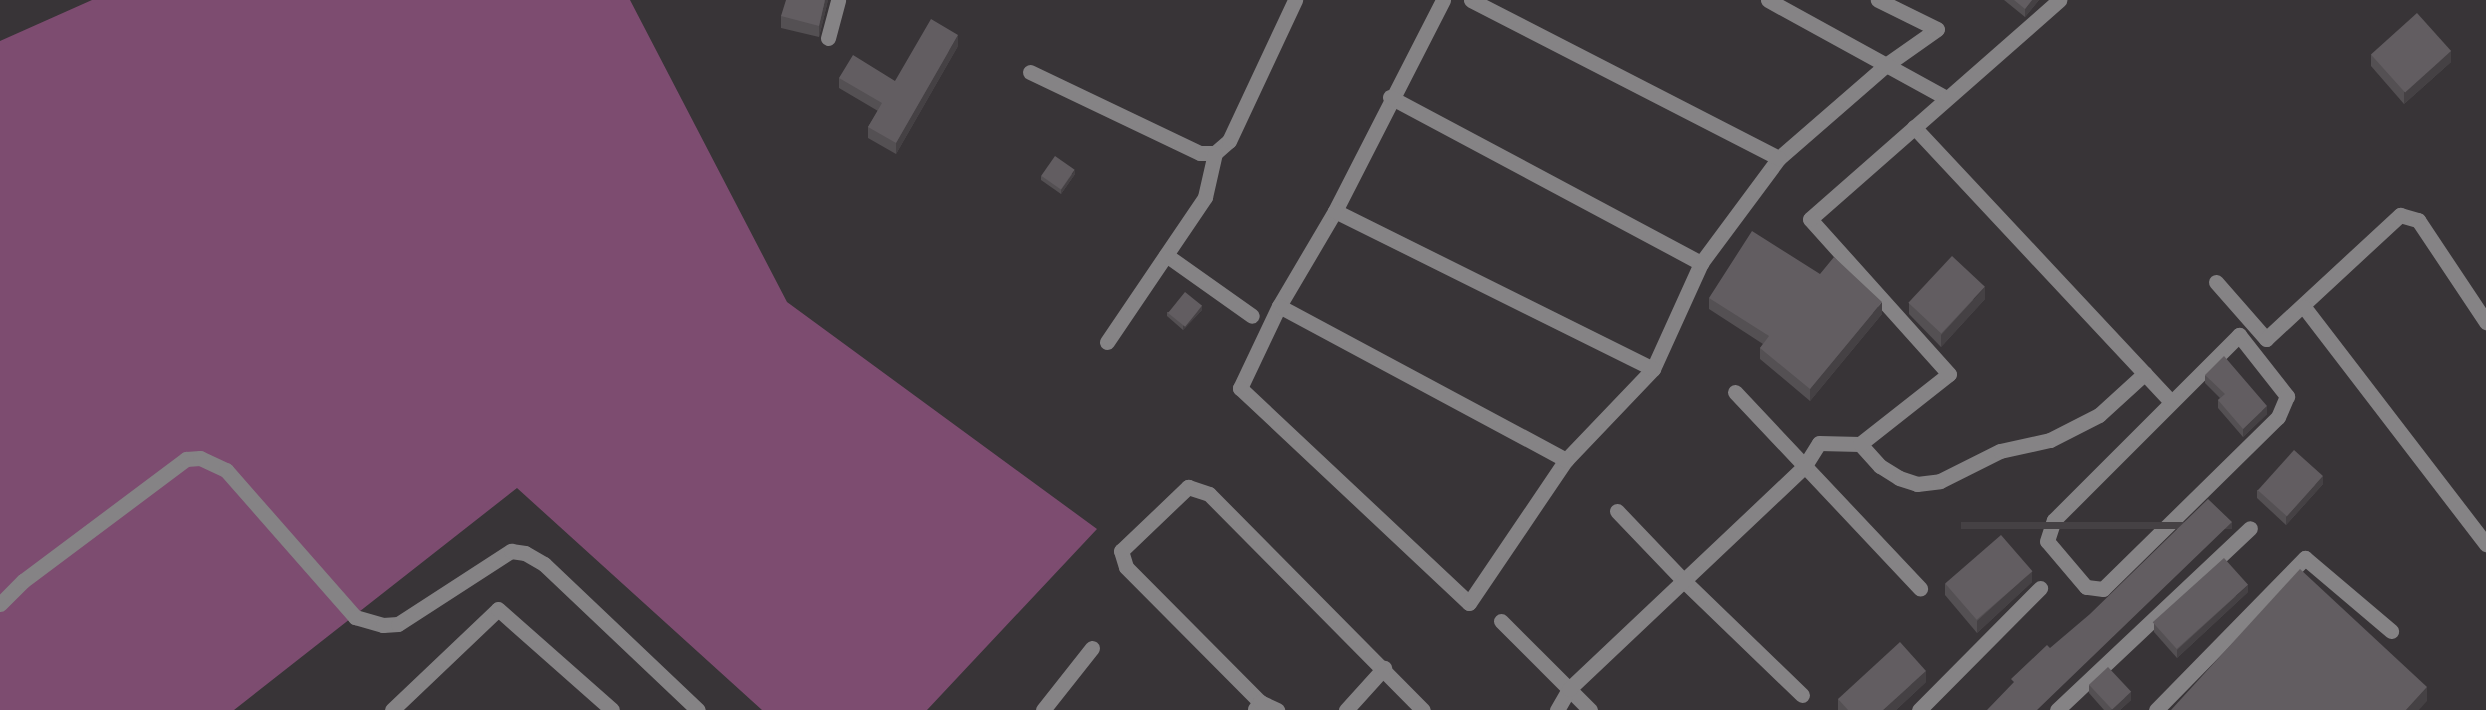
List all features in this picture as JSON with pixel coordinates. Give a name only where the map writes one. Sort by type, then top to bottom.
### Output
[{"type":"street","points":[[828,38],[838,0]]},
{"type":"street","points":[[1107,342],[1205,197],[1215,153],[1229,141],[1295,0]]},
{"type":"street","points":[[1443,0],[1390,97],[1335,210],[1279,306],[1240,388],[1469,603],[1566,460],[1653,369],[1701,263],[1779,158],[1886,65],[1937,29],[1878,0]]},
{"type":"street","points":[[1471,0],[1779,158]]},
{"type":"street","points":[[1768,0],[1946,98]]},
{"type":"street","points":[[1557,710],[1569,689],[1804,467],[1820,443],[1860,444],[1949,374],[1810,219],[2059,0]]},
{"type":"street","points":[[1030,72],[1200,153],[1215,153]]},
{"type":"street","points":[[1390,97],[1701,263]]},
{"type":"street","points":[[1914,127],[2170,401]]},
{"type":"street","points":[[1335,210],[1653,369]]},
{"type":"street","points":[[2216,282],[2266,339],[2304,307],[2400,215],[2418,220],[2486,322]]},
{"type":"street","points":[[1166,255],[1252,316]]},
{"type":"street","points":[[1279,306],[1566,460]]},
{"type":"street","points":[[2304,307],[2486,544]]},
{"type":"street","points":[[2239,335],[2287,396],[2278,417],[2103,589],[2086,587],[2047,541],[2054,520],[2170,401],[2239,335]]},
{"type":"street","points":[[1860,444],[1880,466],[1899,478],[1917,484],[1940,480],[2000,451],[2050,440],[2089,420],[2145,373]]},
{"type":"street","points":[[1735,392],[1920,588]]},
{"type":"street","points":[[0,604],[23,581],[186,459],[200,458],[226,470],[355,617],[383,625],[398,624],[511,551],[525,553],[544,564],[698,710]]},
{"type":"street","points":[[1277,710],[1257,706],[1126,567],[1121,551],[1188,487],[1209,494],[1384,668],[1423,710]]},
{"type":"street","points":[[1617,510],[1684,581],[1802,695]]},
{"type":"street","points":[[2057,710],[2250,528]]},
{"type":"street","points":[[2156,710],[2305,558],[2391,631]]},
{"type":"street","points":[[1919,710],[2040,588]]},
{"type":"street","points":[[392,710],[498,609],[612,710]]},
{"type":"street","points":[[1501,621],[1590,710]]},
{"type":"street","points":[[1043,710],[1092,648]]},
{"type":"street","points":[[1346,710],[1384,668]]},
{"type":"shaded area","points":[[92,0],[630,0],[787,302],[1097,529],[927,710],[762,710],[517,488],[234,710],[0,710],[0,41]]},
{"type":"building","points":[[786,0],[825,0],[819,26],[781,16]]},
{"type":"building","points":[[2014,0],[2032,0],[2025,9]]},
{"type":"building","points":[[2417,13],[2451,51],[2405,92],[2371,54]]},
{"type":"building","points":[[931,19],[958,35],[896,143],[868,127],[882,103],[839,78],[853,55],[895,81]]},
{"type":"building","points":[[1055,156],[1075,170],[1061,189],[1041,176]]},
{"type":"building","points":[[1752,231],[1820,274],[1834,257],[1882,302],[1810,389],[1760,348],[1769,336],[1709,298]]},
{"type":"building","points":[[1952,256],[1985,287],[1941,333],[1908,303]]},
{"type":"building","points":[[1185,292],[1202,306],[1185,327],[1168,313]]},
{"type":"building","points":[[2224,356],[2267,406],[2243,429],[2218,400],[2225,394],[2205,375]]},
{"type":"building","points":[[2294,450],[2323,476],[2287,516],[2258,490]]},
{"type":"building","points":[[2208,499],[2232,522],[2037,710],[1987,710],[2014,682],[2011,679],[2047,645],[2050,648],[2090,614]]},
{"type":"building","points":[[2001,535],[2032,571],[1977,620],[1945,584]]},
{"type":"building","points":[[2224,558],[2248,585],[2177,649],[2153,622]]},
{"type":"building","points":[[2300,569],[2427,687],[2406,710],[2171,710]]},
{"type":"building","points":[[1900,642],[1926,671],[1883,710],[1848,710],[1838,699]]},
{"type":"building","points":[[2108,667],[2131,692],[2112,710],[2089,685]]}]
